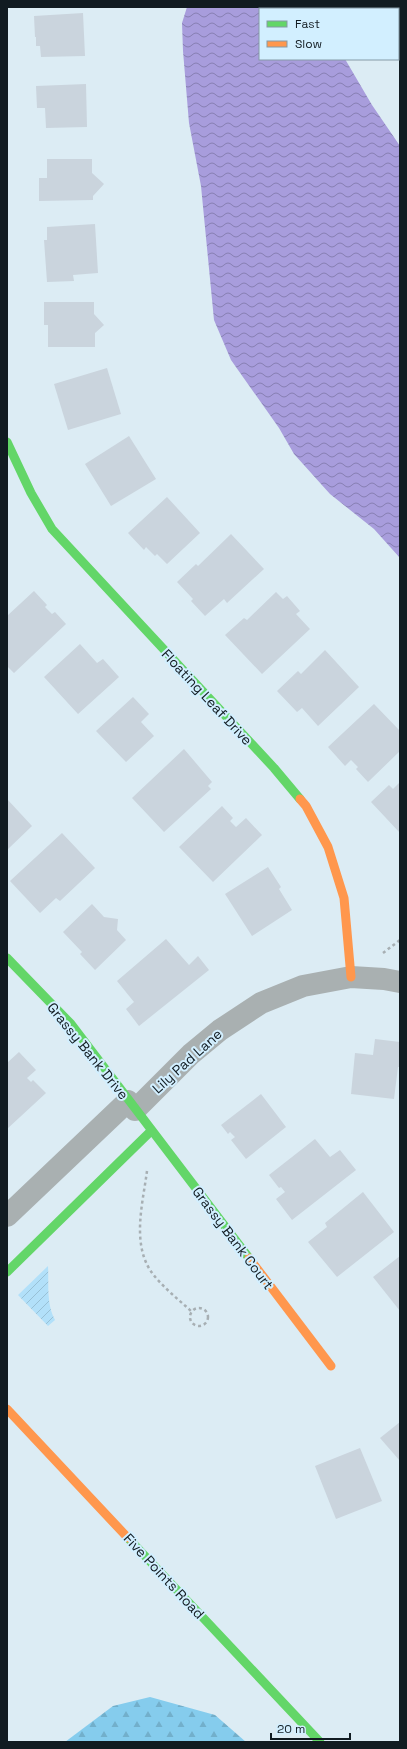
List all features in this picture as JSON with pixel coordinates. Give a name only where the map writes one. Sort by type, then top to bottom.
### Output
[{"type":"street","name":"Floating Leaf Drive","points":[[7,442],[31,493],[52,529],[274,768],[306,806],[328,847],[344,898],[351,977]]},
{"type":"street","name":"Grassy Bank Drive","points":[[7,958],[70,1024],[132,1105]]},
{"type":"street","name":"Lily Pad Lane","points":[[7,1216],[191,1054],[220,1030],[261,1003],[303,986],[351,977],[384,979],[400,982]]},
{"type":"street","name":"Grassy Bank Court","points":[[132,1105],[331,1366]]},
{"type":"street","points":[[7,1272],[151,1131]]},
{"type":"street","name":"Five Points Road","points":[[7,1409],[320,1742]]},
{"type":"path","points":[[147,1169],[139,1229],[145,1257],[149,1268],[163,1286],[191,1311]]},
{"type":"path","points":[[199,1307],[205,1309],[208,1314],[206,1323],[201,1326],[194,1325],[190,1320],[191,1311],[199,1307]]},
{"type":"green space","points":[[150,1697],[215,1715],[246,1742],[65,1742],[113,1706]]},
{"type":"shaded area","points":[[48,1266],[48,1293],[50,1307],[55,1320],[48,1326],[18,1295]]},
{"type":"water","points":[[187,7],[312,7],[259,8],[259,60],[346,60],[372,105],[400,146],[400,558],[374,529],[330,494],[294,454],[279,428],[231,360],[214,320],[201,186],[189,123],[182,23]]},
{"type":"building","points":[[83,13],[85,56],[41,57],[40,46],[36,46],[34,16]]},
{"type":"building","points":[[86,84],[87,127],[46,128],[45,108],[37,108],[36,86]]},
{"type":"building","points":[[47,159],[92,159],[92,173],[104,184],[93,196],[93,200],[39,201],[39,178],[47,178]]},
{"type":"building","points":[[95,224],[98,273],[73,275],[74,281],[47,282],[44,240],[47,240],[47,227]]},
{"type":"building","points":[[44,302],[94,302],[94,314],[104,325],[95,333],[95,347],[48,347],[48,325],[44,325]]},
{"type":"building","points":[[107,368],[121,414],[68,430],[54,384]]},
{"type":"building","points":[[129,436],[156,479],[111,506],[85,464]]},
{"type":"building","points":[[167,497],[200,533],[167,564],[157,554],[155,556],[146,547],[144,550],[128,533]]},
{"type":"building","points":[[231,534],[264,569],[227,603],[224,599],[205,616],[191,601],[193,599],[177,582],[196,564],[198,566]]},
{"type":"building","points":[[34,591],[47,605],[45,607],[52,614],[55,612],[66,624],[14,673],[7,666],[7,616]]},
{"type":"building","points":[[276,592],[283,599],[287,596],[300,611],[296,614],[310,629],[262,674],[225,635],[244,618],[247,620]]},
{"type":"building","points":[[80,644],[97,663],[103,659],[119,677],[78,714],[44,677]]},
{"type":"building","points":[[325,650],[359,687],[318,726],[302,708],[297,712],[277,691],[298,671],[301,674]]},
{"type":"building","points":[[133,697],[149,714],[141,722],[154,736],[126,762],[96,731]]},
{"type":"building","points":[[374,704],[400,731],[400,751],[368,782],[356,769],[358,767],[351,760],[345,766],[328,747]]},
{"type":"building","points":[[184,749],[212,782],[208,786],[211,789],[164,832],[132,798]]},
{"type":"building","points":[[400,782],[400,833],[371,802],[389,785],[393,789]]},
{"type":"building","points":[[7,799],[32,826],[7,850]]},
{"type":"building","points":[[222,806],[233,818],[230,821],[236,827],[246,818],[262,835],[213,882],[179,847]]},
{"type":"building","points":[[62,833],[95,868],[60,901],[56,898],[40,913],[10,881]]},
{"type":"building","points":[[268,867],[281,887],[279,889],[292,910],[252,936],[225,894]]},
{"type":"building","points":[[92,904],[104,917],[118,919],[117,930],[126,940],[95,970],[80,954],[82,952],[63,932]]},
{"type":"building","points":[[166,939],[189,965],[198,956],[209,970],[139,1026],[126,1009],[134,1002],[117,981]]},
{"type":"building","points":[[375,1039],[400,1042],[400,1067],[398,1067],[394,1099],[351,1094],[355,1053],[373,1055]]},
{"type":"building","points":[[19,1052],[36,1070],[27,1078],[31,1082],[33,1080],[46,1093],[7,1129],[7,1063]]},
{"type":"building","points":[[261,1094],[286,1127],[246,1159],[231,1140],[235,1137],[230,1132],[228,1134],[221,1125]]},
{"type":"building","points":[[315,1139],[330,1157],[340,1150],[356,1170],[292,1220],[276,1199],[285,1192],[281,1187],[279,1188],[269,1175]]},
{"type":"building","points":[[363,1192],[394,1232],[337,1277],[308,1242],[327,1227],[325,1223]]},
{"type":"building","points":[[400,1256],[400,1311],[373,1277]]},
{"type":"building","points":[[400,1422],[400,1461],[380,1438]]},
{"type":"building","points":[[360,1448],[382,1501],[336,1519],[315,1466]]},
{"type":"traffic: fast","points":[[7,442],[31,493],[52,529],[274,768],[300,799]]},
{"type":"traffic: fast","points":[[7,958],[71,1024],[249,1258]]},
{"type":"traffic: fast","points":[[7,1272],[151,1131]]},
{"type":"traffic: fast","points":[[128,1538],[320,1742]]},
{"type":"traffic: slow","points":[[300,799],[306,806],[328,847],[344,898],[351,977]]},
{"type":"traffic: slow","points":[[249,1258],[331,1366]]},
{"type":"traffic: slow","points":[[7,1409],[128,1538]]}]
